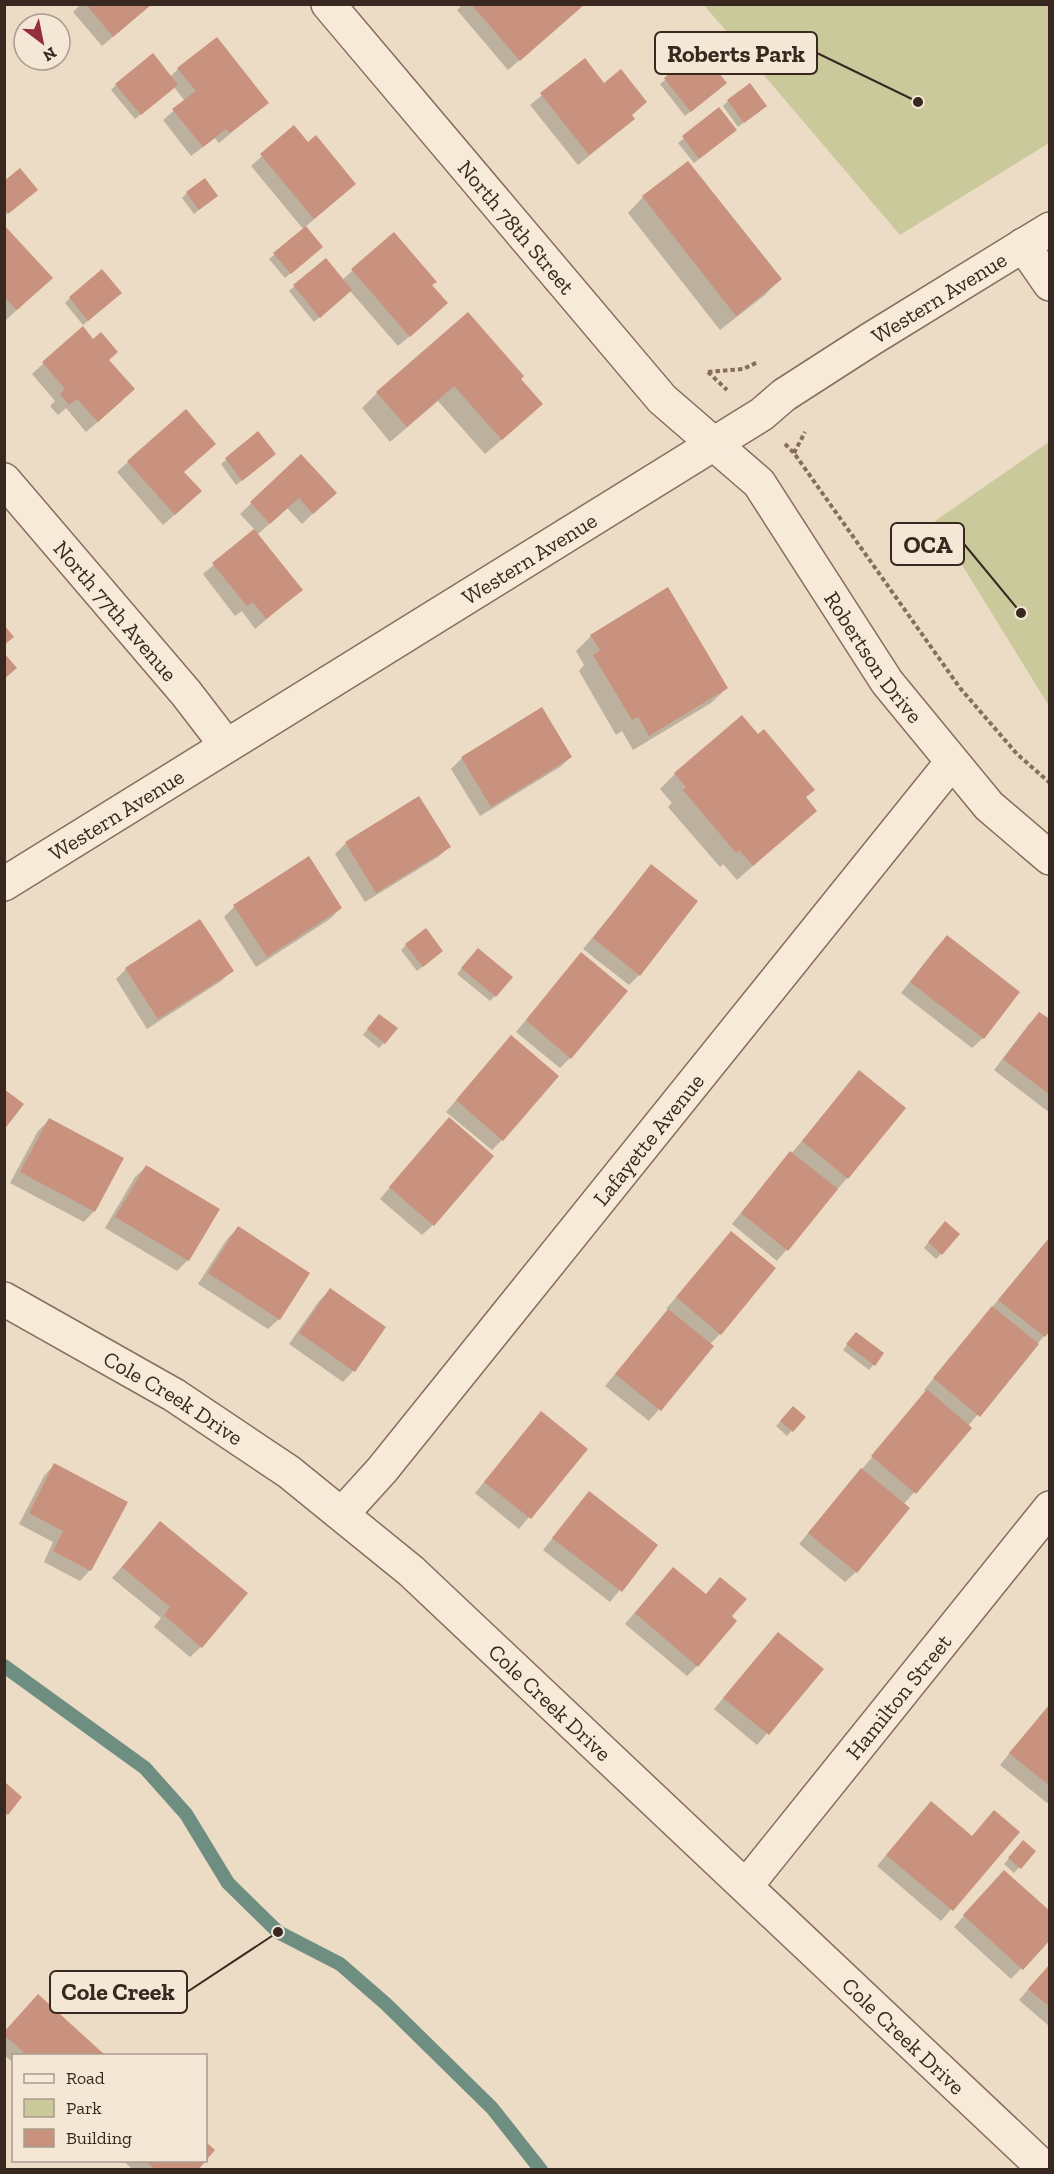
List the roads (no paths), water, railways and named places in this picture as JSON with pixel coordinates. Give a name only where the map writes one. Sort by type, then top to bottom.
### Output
[{"type":"street","name":"North 78th Street","points":[[328,4],[662,399],[713,442]]},
{"type":"street","name":"Western Avenue","points":[[4,884],[713,442],[762,414],[784,395],[1036,237]]},
{"type":"street","points":[[1036,237],[1050,284]]},
{"type":"street","name":"Robertson Drive","points":[[713,442],[759,483],[887,682],[989,806],[1050,858]]},
{"type":"street","name":"North 77th Avenue","points":[[4,480],[186,693],[225,745]]},
{"type":"street","name":"Lafayette Avenue","points":[[342,1514],[382,1470],[952,762]]},
{"type":"street","name":"Cole Creek Drive","points":[[4,1299],[174,1395],[289,1472],[411,1571],[1046,2169]]},
{"type":"street","name":"Hamilton Street","points":[[746,1886],[1050,1508]]},
{"type":"waterway","points":[[4,1666],[145,1768],[186,1814],[228,1883],[278,1932],[340,1964],[386,2004],[492,2108],[541,2170]]},
{"type":"place","name":"Roberts Park","points":[[918,102]]},
{"type":"place","name":"OCA","points":[[1021,613]]},
{"type":"place","name":"Cole Creek","points":[[278,1932]]}]
